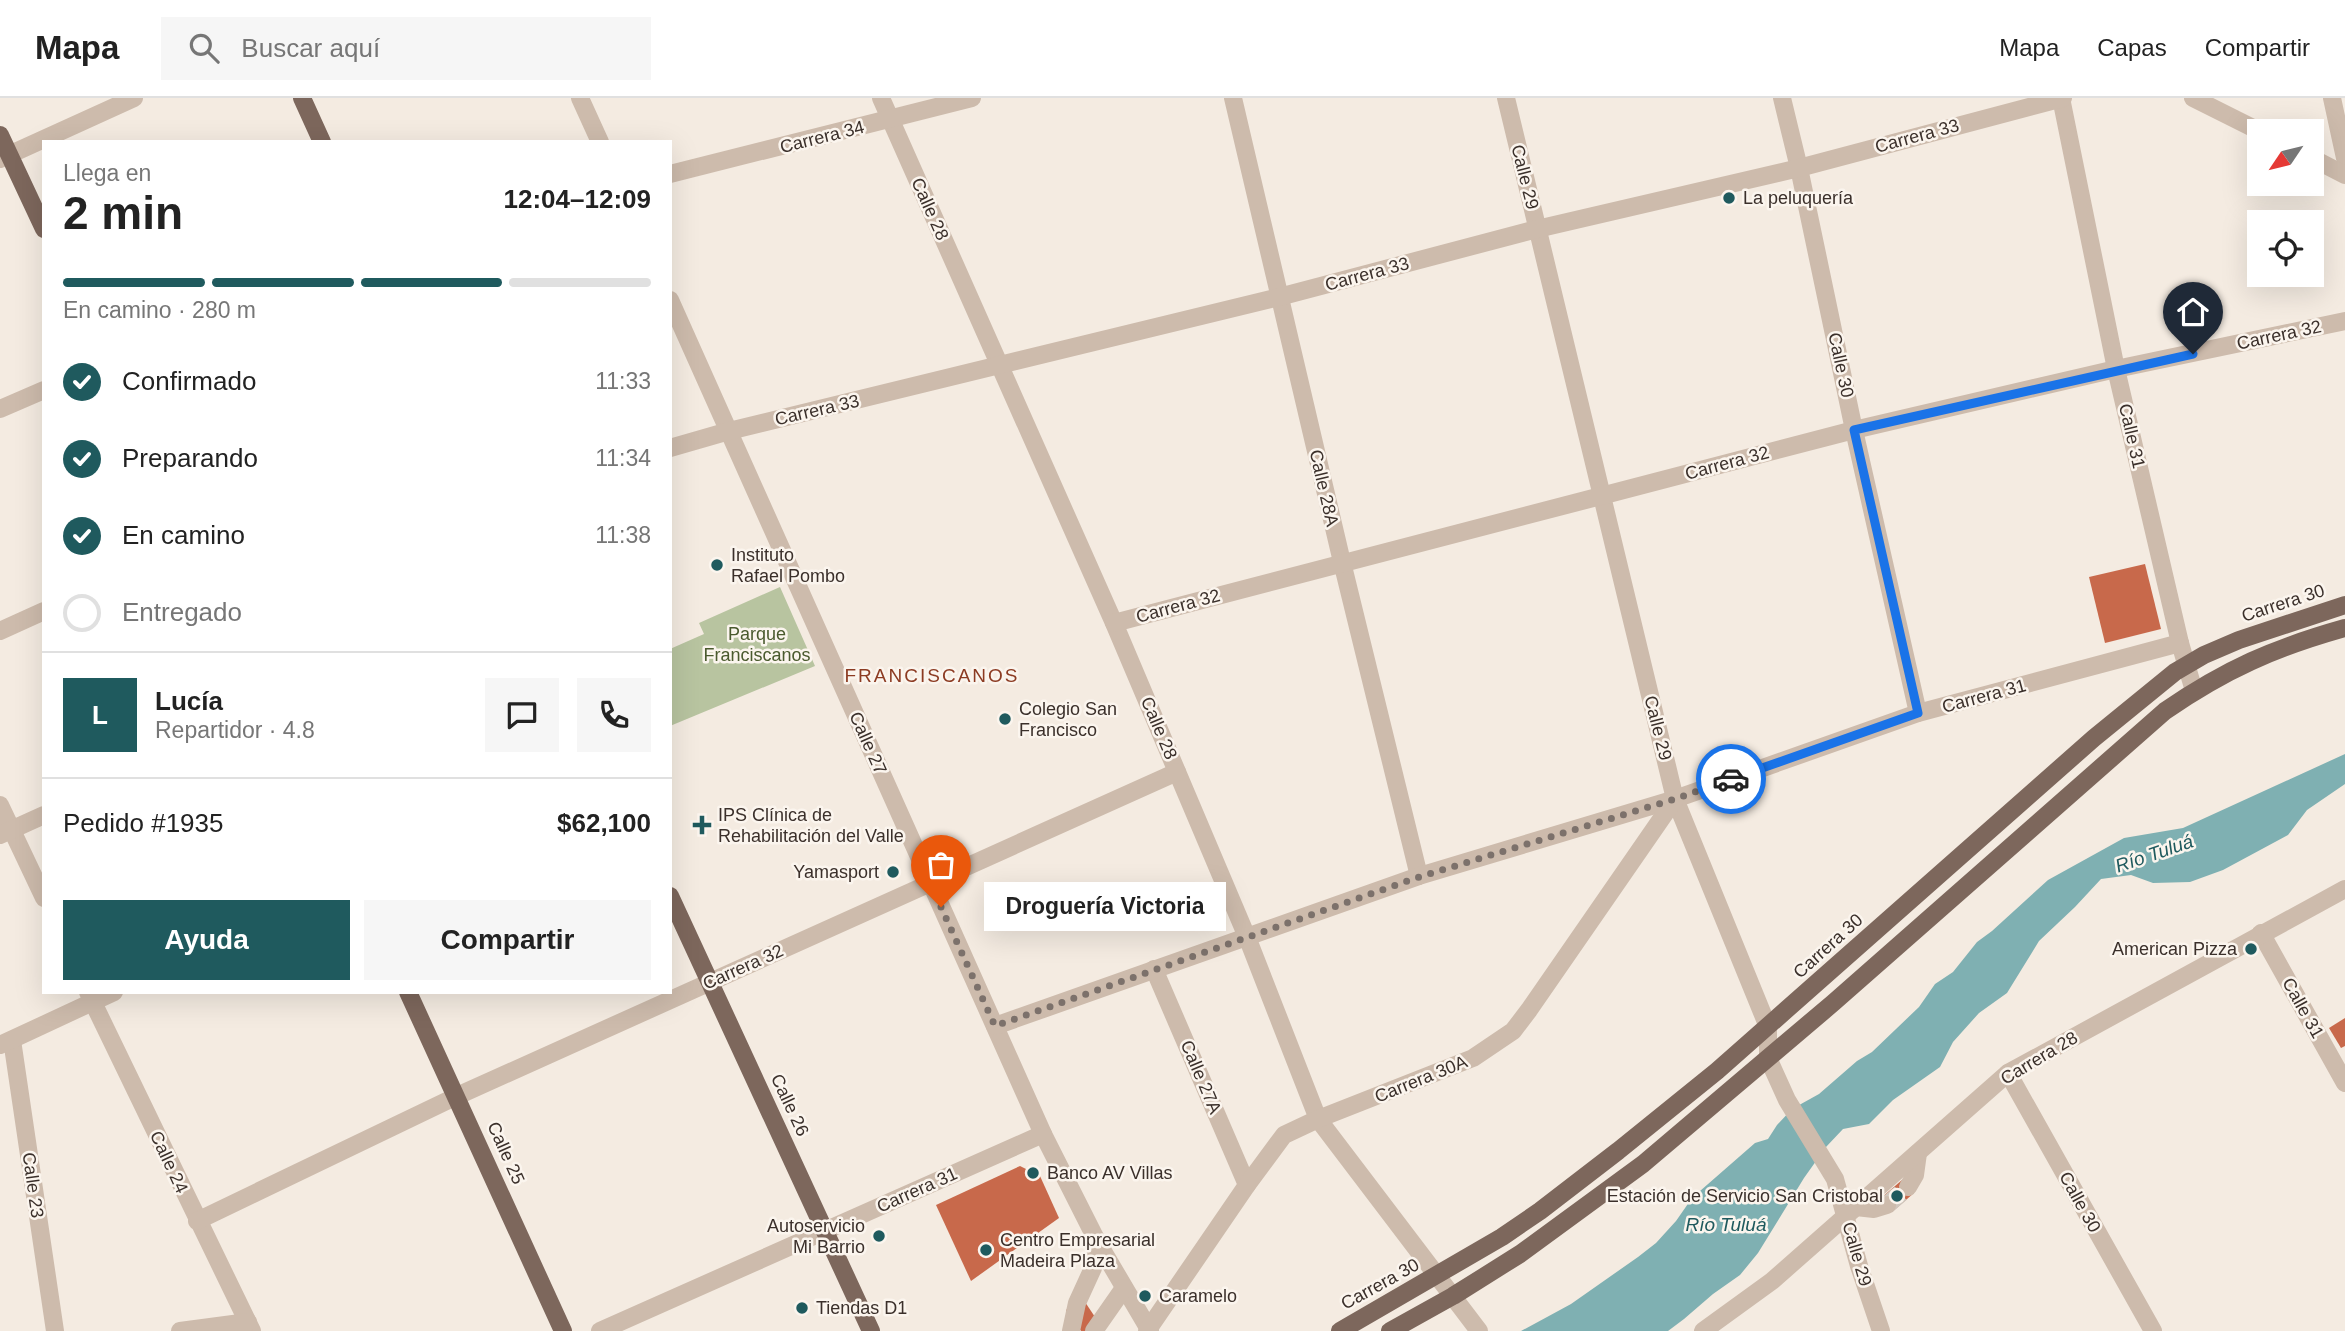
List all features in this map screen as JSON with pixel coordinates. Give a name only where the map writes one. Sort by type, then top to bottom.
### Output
[{"type":"main road","points":[[302,98],[321,140]]},
{"type":"main road","points":[[0,135],[5,157],[42,225]]},
{"type":"main road","name":"Carrera 30","points":[[1340,1331],[1502,1237],[1580,1181],[1685,1098],[2094,738],[2186,666],[2239,640],[2345,606]]},
{"type":"main road","points":[[1390,1331],[1520,1254],[1605,1193],[1768,1058],[2165,710],[2227,671],[2267,653],[2345,628]]},
{"type":"main road","name":"Calle 26","points":[[672,900],[871,1331]]},
{"type":"main road","name":"Calle 25","points":[[409,994],[563,1331]]},
{"type":"street","points":[[42,140],[134,98]]},
{"type":"street","points":[[580,98],[599,140]]},
{"type":"street","name":"Calle 28","points":[[881,98],[1114,623],[1247,937],[1318,1119],[1478,1330]]},
{"type":"street","name":"Carrera 34","points":[[672,174],[972,98]]},
{"type":"street","name":"Calle 28A","points":[[1233,98],[1419,877]]},
{"type":"street","name":"Calle 29","points":[[1506,98],[1675,799],[1768,1027],[1768,1058],[1787,1100],[1835,1179],[1851,1212],[1881,1331]]},
{"type":"street","name":"Calle 30","points":[[1782,98],[1918,713]]},
{"type":"street","name":"Carrera 33","points":[[672,447],[729,431],[1279,297],[1538,229],[1799,167],[2062,98]]},
{"type":"street","name":"Calle 31","points":[[2062,98],[2116,369],[2180,643],[2194,691]]},
{"type":"street","points":[[2193,98],[2247,125]]},
{"type":"street","points":[[2332,98],[2345,158]]},
{"type":"street","points":[[5,157],[42,140]]},
{"type":"street","points":[[2324,164],[2345,175]]},
{"type":"street","name":"Calle 27","points":[[672,304],[1043,1134],[1097,1241],[1148,1330]]},
{"type":"street","name":"Carrera 32","points":[[1114,623],[1854,430],[2116,369],[2345,321]]},
{"type":"street","points":[[0,409],[42,391]]},
{"type":"street","points":[[0,631],[42,612]]},
{"type":"street","name":"Carrera 31","points":[[995,1026],[1419,877],[1675,799],[1918,713],[2180,643]]},
{"type":"street","name":"Carrera 32","points":[[197,1220],[457,1096],[1177,772]]},
{"type":"street","name":"Carrera 30A","points":[[1148,1330],[1284,1135],[1473,1058],[1513,1031],[1675,799]]},
{"type":"street","points":[[0,805],[6,832],[42,895]]},
{"type":"street","points":[[6,832],[42,816]]},
{"type":"street","name":"Carrera 28","points":[[1703,1331],[1772,1281],[2008,1073],[2345,890]]},
{"type":"street","name":"Calle 31","points":[[2262,933],[2345,1083]]},
{"type":"street","name":"Calle 27A","points":[[1154,969],[1247,1185]]},
{"type":"street","points":[[6,1043],[91,997]]},
{"type":"street","name":"Calle 24","points":[[91,997],[250,1327]]},
{"type":"street","name":"Calle 23","points":[[6,1043],[55,1331]]},
{"type":"street","name":"Calle 30","points":[[2008,1073],[2153,1331]]},
{"type":"street","name":"Carrera 31","points":[[600,1331],[1043,1134]]},
{"type":"street","points":[[1908,1187],[1915,1175],[1918,1153]]},
{"type":"street","points":[[1851,1212],[1887,1205]]},
{"type":"street","points":[[1071,1331],[1077,1303],[1093,1268],[1097,1241]]},
{"type":"street","points":[[1094,1331],[1124,1288]]},
{"type":"street","points":[[180,1331],[250,1327]]},
{"type":"green space","name":"Parque Franciscanos","points":[[780,587],[815,666],[672,725],[672,648],[704,634],[699,623]]},
{"type":"water","name":"Río Tuluá","points":[[2345,754],[2345,784],[2307,810],[2288,835],[2223,870],[2190,882],[2153,883],[2131,875],[2101,879],[2039,941],[2007,993],[1979,1013],[1953,1042],[1940,1067],[1893,1100],[1869,1124],[1843,1129],[1804,1178],[1758,1253],[1740,1275],[1668,1331],[1521,1331],[1571,1304],[1656,1243],[1692,1198],[1755,1143],[1768,1139],[1792,1109],[1819,1094],[1857,1061],[1872,1052],[1919,1007],[1935,984],[1953,972],[1977,942],[2048,880],[2124,838],[2183,828]]},
{"type":"building","points":[[2145,564],[2161,629],[2105,643],[2089,577]]},
{"type":"building","points":[[2345,1018],[2345,1046],[2341,1048],[2329,1028]]},
{"type":"building","name":"Centro Empresarial Madeira Plaza","points":[[1020,1166],[1040,1176],[1059,1218],[971,1281],[936,1205]]},
{"type":"building","name":"Estación de Servicio San Cristobal","points":[[1902,1180],[1914,1193],[1892,1212],[1881,1198]]},
{"type":"building","points":[[1083,1299],[1103,1329],[1100,1331],[1081,1331],[1066,1310]]},
{"type":"tunnel","points":[[1887,1205],[1908,1187]]},
{"type":"way so far","points":[[941,907],[995,1026],[1419,877],[1675,799],[1731,779]]},
{"type":"place","name":"La peluquería","points":[[1729,198]]},
{"type":"place","name":"Instituto Rafael Pombo","points":[[717,565]]},
{"type":"place","name":"Colegio San Francisco","points":[[1005,719]]},
{"type":"place","name":"IPS Clínica de Rehabilitación del Valle","points":[[702,825]]},
{"type":"place","name":"Yamasport","points":[[893,872]]},
{"type":"place","name":"Droguería Victoria","points":[[941,907]]},
{"type":"place","name":"American Pizza","points":[[2251,949]]},
{"type":"place","name":"Banco AV Villas","points":[[1033,1173]]},
{"type":"place","name":"Estación de Servicio San Cristobal","points":[[1897,1196]]},
{"type":"place","name":"Autoservicio Mi Barrio","points":[[879,1236]]},
{"type":"place","name":"Centro Empresarial Madeira Plaza","points":[[986,1250]]},
{"type":"place","name":"Caramelo","points":[[1145,1296]]},
{"type":"place","name":"Tiendas D1","points":[[802,1308]]},
{"type":"district","name":"FRANCISCANOS","points":[[932,675]]},
{"type":"route","points":[[1731,779],[1918,713],[1854,430],[2116,369],[2193,354]]}]
